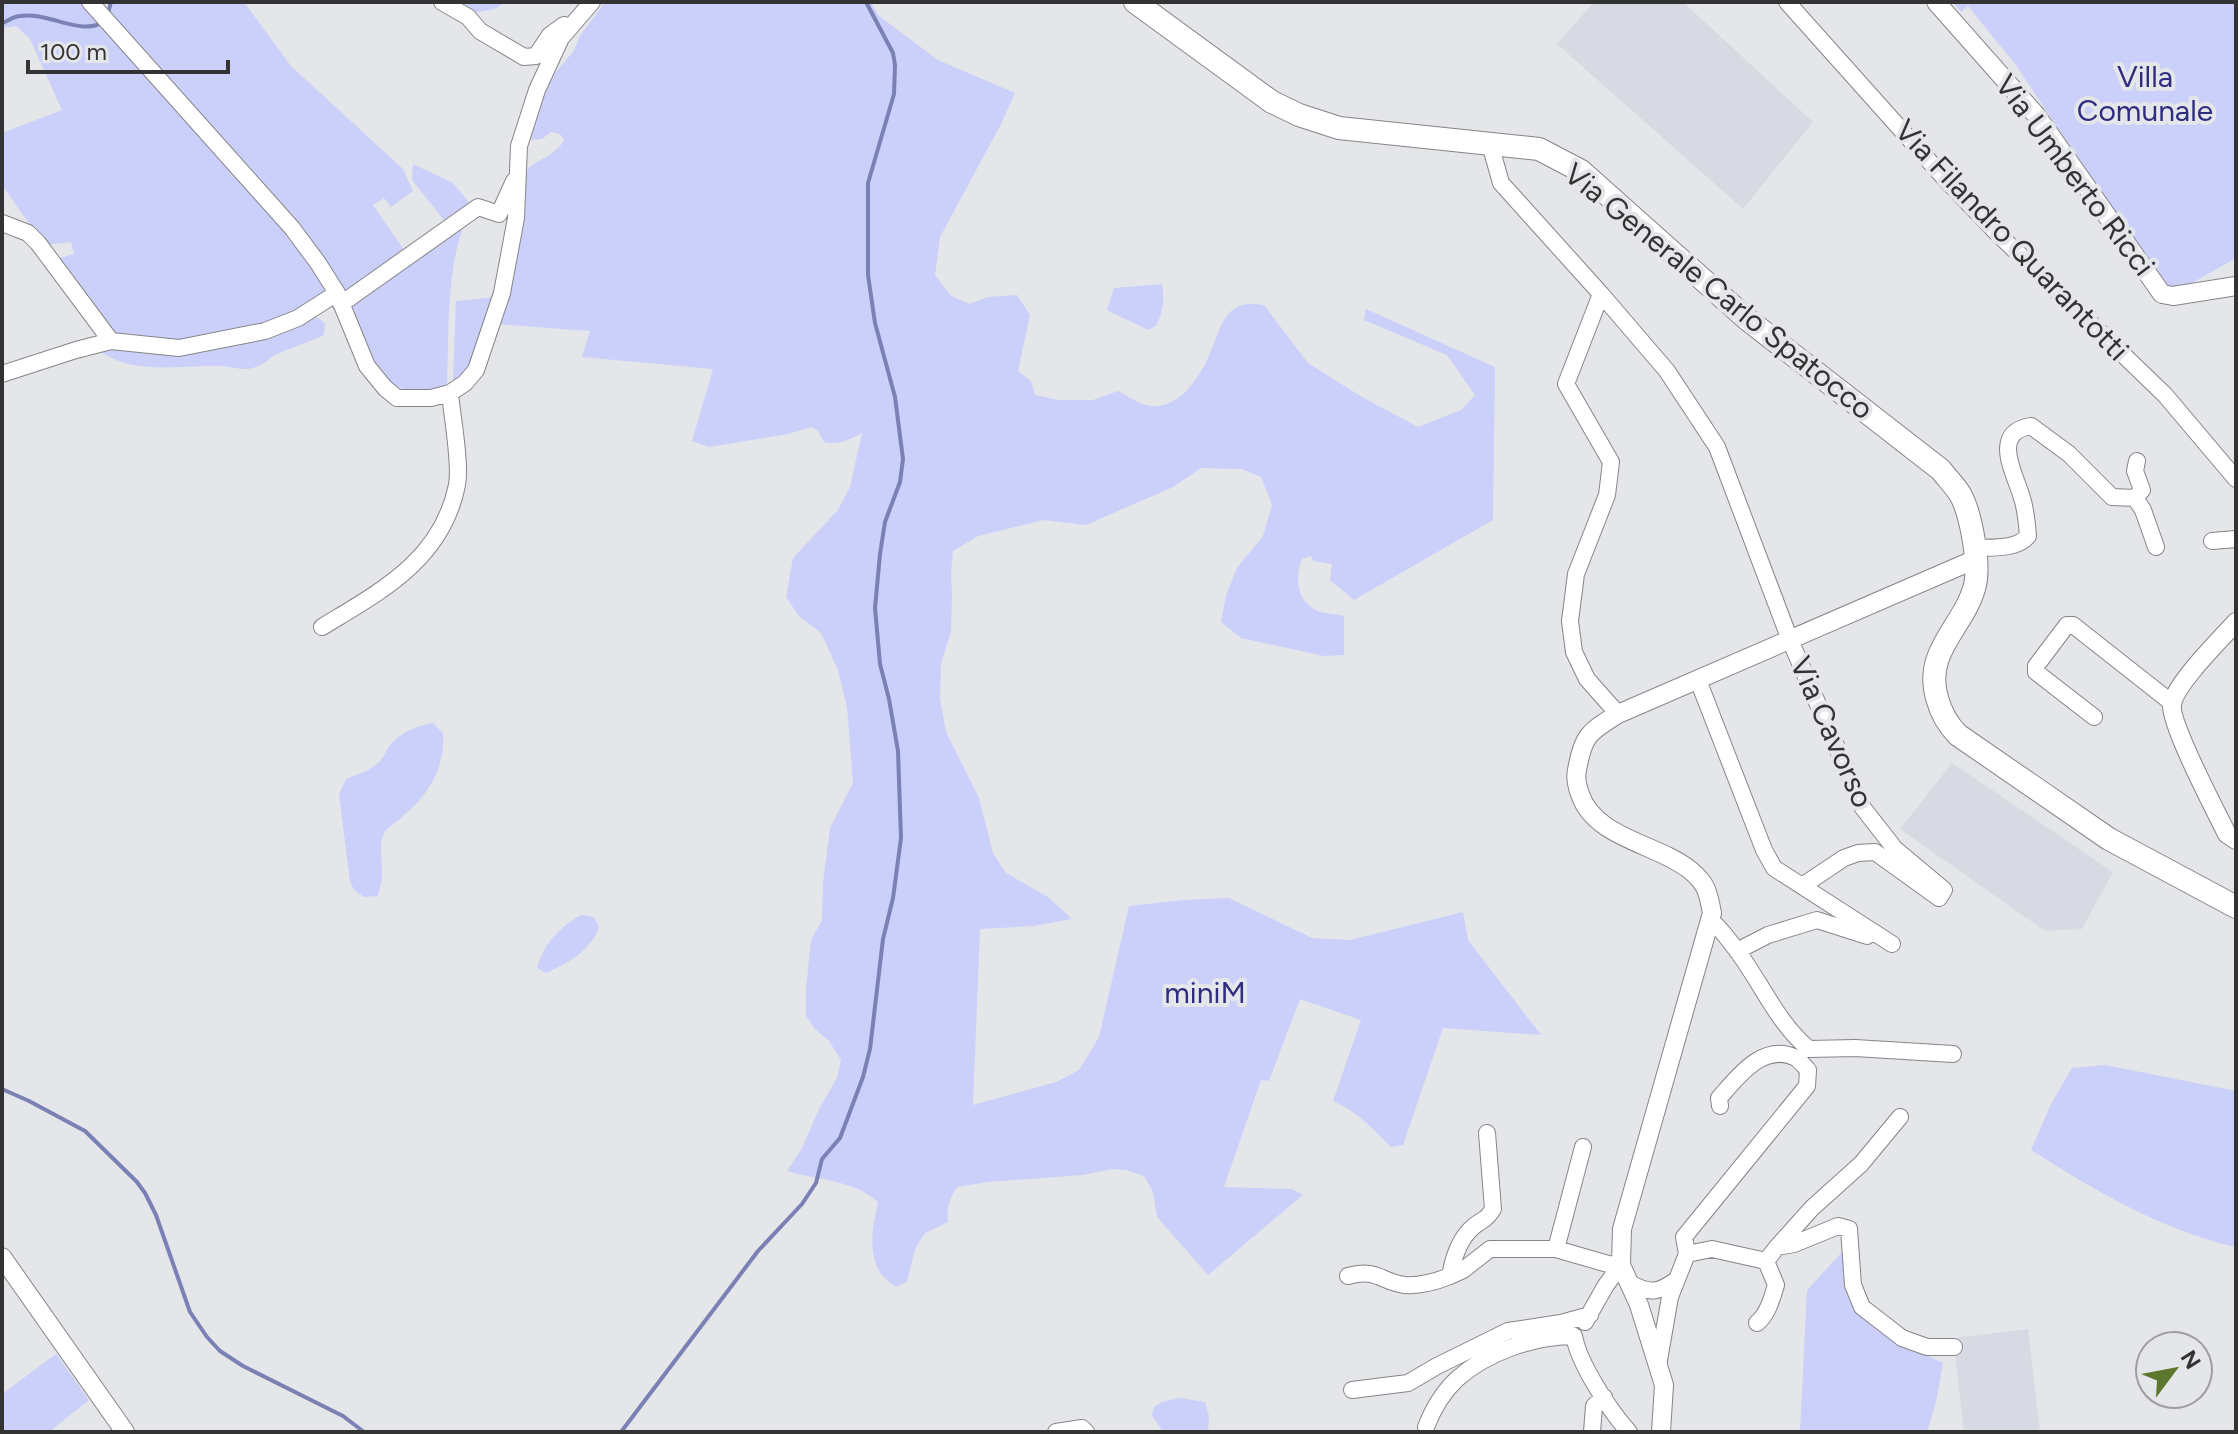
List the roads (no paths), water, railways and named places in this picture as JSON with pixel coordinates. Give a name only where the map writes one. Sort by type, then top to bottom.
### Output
[{"type":"main road","name":"Via Generale Carlo Spatocco","points":[[1135,2],[1272,102],[1299,115],[1339,128],[1539,149],[1581,171],[1747,319],[1941,470],[1961,496],[1966,508],[1977,576],[1973,593],[1934,665],[1934,687],[1943,715],[1958,735],[2109,839],[2236,907]]},
{"type":"street","points":[[90,2],[292,228],[339,299],[367,366],[397,398],[431,398],[450,393],[465,383],[476,370],[502,293],[516,218],[519,146],[545,70],[561,38],[590,4]]},
{"type":"street","points":[[442,2],[468,17],[480,31],[524,57],[536,56],[550,35],[590,4]]},
{"type":"street","name":"Via Filandro Quarantotti","points":[[1787,2],[1947,181],[2165,395],[2236,479]]},
{"type":"street","name":"Via Umberto Ricci","points":[[1936,2],[2036,115],[2162,294],[2173,296],[2236,286]]},
{"type":"street","name":"Via Cavorso","points":[[1490,144],[1501,183],[1667,371],[1717,447],[1790,640],[1863,808],[1895,849],[1944,890],[1939,898],[1875,852],[1844,858],[1802,886]]},
{"type":"street","points":[[2,374],[111,341],[179,348],[265,331],[339,299],[478,207],[499,214],[518,171]]},
{"type":"street","points":[[2,223],[28,233],[38,243],[111,341]]},
{"type":"street","points":[[1601,294],[1566,384],[1611,462],[1607,495],[1576,574],[1570,621],[1574,652],[1587,679],[1618,714]]},
{"type":"street","points":[[322,627],[393,583],[427,551],[446,518],[457,483],[450,393]]},
{"type":"street","points":[[1661,1432],[1664,1385],[1641,1311],[1621,1265],[1622,1229],[1712,913],[1706,887],[1688,868],[1608,828],[1583,805],[1575,779],[1581,747],[1594,729],[1618,714],[1790,640],[1975,554],[2023,542],[2028,536],[2023,500],[2006,453],[2016,431],[2023,427],[2031,426],[2069,454],[2112,497],[2135,498]]},
{"type":"street","points":[[2135,498],[2142,490],[2135,471],[2137,461]]},
{"type":"street","points":[[2135,498],[2143,510],[2156,547]]},
{"type":"street","points":[[2212,541],[2236,539]]},
{"type":"street","points":[[2236,622],[2178,688],[2172,703],[2185,744],[2227,834],[2236,840]]},
{"type":"street","points":[[2094,717],[2036,672],[2036,666],[2067,625],[2073,625],[2172,703]]},
{"type":"street","points":[[1698,680],[1764,850],[1774,868],[1888,941],[1817,920],[1768,935],[1737,951]]},
{"type":"street","points":[[1710,920],[1737,951],[1794,1036],[1809,1049],[1855,1048],[1953,1054]]},
{"type":"street","points":[[1658,1366],[1670,1297],[1687,1254],[1684,1237],[1807,1086],[1808,1070],[1795,1057],[1776,1053],[1755,1061],[1719,1098],[1720,1106]]},
{"type":"street","points":[[1766,1261],[1812,1208],[1861,1164],[1900,1117]]},
{"type":"street","points":[[1450,1276],[1453,1259],[1462,1241],[1473,1227],[1487,1219],[1493,1209],[1487,1133]]},
{"type":"street","points":[[1556,1249],[1583,1147]]},
{"type":"street","points":[[1777,1247],[1794,1244],[1838,1226],[1849,1229],[1853,1285],[1862,1307],[1902,1338],[1927,1347],[1954,1347]]},
{"type":"street","points":[[1348,1276],[1364,1272],[1402,1285],[1428,1284],[1463,1270],[1490,1249],[1556,1249],[1621,1265]]},
{"type":"street","points":[[1687,1254],[1712,1249],[1766,1261]]},
{"type":"street","points":[[2,1257],[125,1432]]},
{"type":"street","points":[[1757,1323],[1776,1285],[1766,1261]]},
{"type":"street","points":[[1621,1265],[1574,1336],[1576,1346],[1604,1397],[1629,1432]]},
{"type":"street","points":[[1630,1283],[1640,1289],[1657,1291],[1676,1280]]},
{"type":"street","points":[[1641,1311],[1667,1292],[1676,1280]]},
{"type":"street","points":[[1641,1311],[1670,1297]]},
{"type":"street","points":[[1352,1390],[1408,1383],[1508,1331],[1590,1315]]},
{"type":"street","points":[[1426,1427],[1434,1406],[1456,1379],[1488,1358],[1551,1336],[1574,1336]]},
{"type":"street","points":[[1592,1432],[1594,1406],[1604,1397]]},
{"type":"street","points":[[1056,1432],[1082,1428],[1086,1432]]},
{"type":"waterway","points":[[108,13],[111,2]]},
{"type":"waterway","points":[[621,1432],[758,1251],[802,1204],[816,1183],[822,1159],[840,1138],[870,1049],[883,939],[893,898],[901,838],[898,751],[880,664],[875,608],[885,522],[900,482],[903,459],[895,397],[875,323],[868,275],[868,183],[894,94],[895,65],[893,53],[866,2]]},
{"type":"waterway","points":[[2,23],[16,17],[30,16],[79,26],[97,25]]},
{"type":"waterway","points":[[2,1089],[85,1131],[137,1182],[156,1215],[190,1312],[220,1351],[243,1366],[343,1416],[364,1432]]},
{"type":"park label","name":"Villa Comunale","points":[[2145,93]]},
{"type":"park label","name":"miniM","points":[[1205,992]]}]
